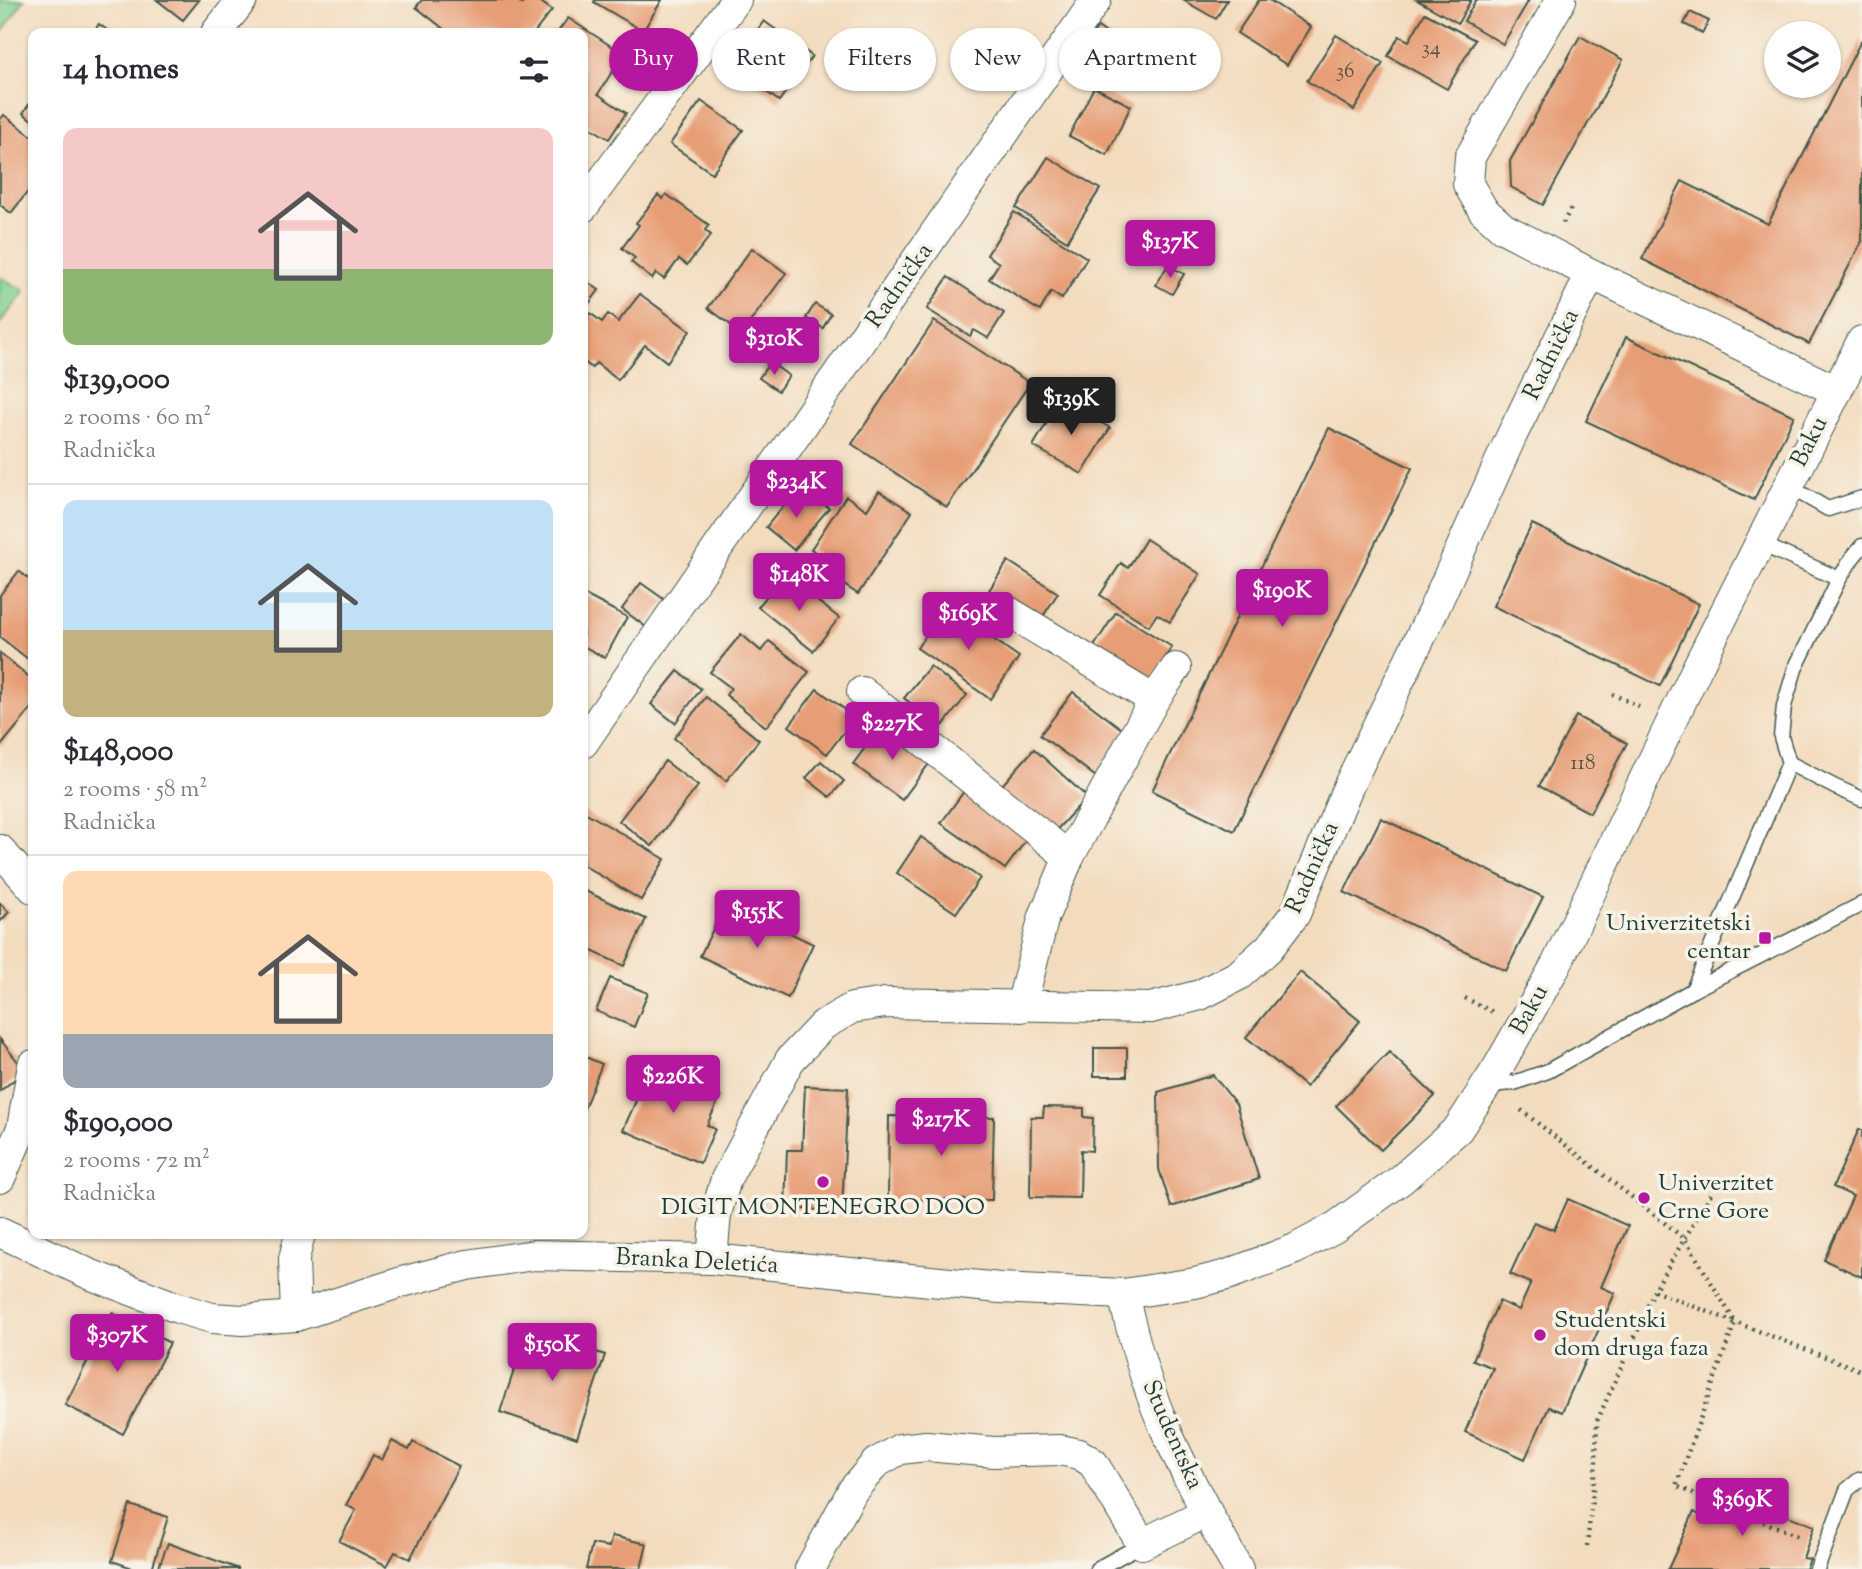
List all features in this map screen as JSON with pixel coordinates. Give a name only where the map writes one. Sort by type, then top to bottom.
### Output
[{"type":"street","points":[[220,28],[242,0]]},
{"type":"street","points":[[588,200],[736,0]]},
{"type":"street","name":"Radnička","points":[[588,736],[1096,0]]},
{"type":"street","points":[[1561,0],[1470,157],[1468,184],[1483,210],[1503,228],[1591,274],[1837,391]]},
{"type":"street","name":"Radnička","points":[[712,1258],[716,1214],[726,1179],[790,1060],[823,1025],[852,1008],[885,1003],[1151,1008],[1200,995],[1239,975],[1269,948],[1295,914],[1348,787],[1433,611],[1511,437],[1591,274]]},
{"type":"street","name":"Baku","points":[[1124,1294],[1185,1285],[1227,1275],[1295,1249],[1334,1228],[1402,1179],[1458,1129],[1487,1085],[1556,965],[1698,666],[1862,341]]},
{"type":"street","points":[[1010,612],[1154,700]]},
{"type":"street","points":[[1021,1007],[1044,916],[1069,857],[1154,700],[1176,668]]},
{"type":"street","points":[[862,692],[1069,857]]},
{"type":"street","points":[[0,850],[28,882]]},
{"type":"street","points":[[0,1178],[22,1128],[28,1094]]},
{"type":"street","name":"Branka Deletića","points":[[0,1232],[89,1274],[177,1308],[212,1318],[243,1320],[296,1316],[402,1282],[467,1265],[534,1255],[712,1258],[1000,1288],[1124,1294]]},
{"type":"street","points":[[296,1316],[294,1259],[299,1239]]},
{"type":"street","name":"Studentska","points":[[1124,1294],[1130,1326],[1161,1420],[1238,1569]]},
{"type":"street","points":[[810,1569],[853,1490],[876,1463],[900,1449],[926,1446],[994,1452],[1060,1450],[1079,1454],[1093,1463],[1142,1544],[1207,1512]]},
{"type":"lane","points":[[1788,486],[1828,509],[1862,498]]},
{"type":"lane","points":[[1759,543],[1839,579]]},
{"type":"lane","points":[[1693,990],[1789,762],[1781,737],[1784,706],[1795,669],[1839,579],[1862,547]]},
{"type":"lane","points":[[1789,762],[1862,799]]},
{"type":"lane","points":[[1487,1085],[1514,1083],[1548,1071],[1693,990],[1862,904]]},
{"type":"lane","points":[[1817,1569],[1847,1490],[1858,1479],[1862,1479]]},
{"type":"lane","points":[[1097,1569],[1142,1544]]},
{"type":"path","points":[[1465,998],[1498,1014]]},
{"type":"path","points":[[1521,1110],[1685,1239],[1735,1322]]},
{"type":"path","points":[[1587,1546],[1596,1461],[1597,1421],[1654,1291],[1713,1190]]},
{"type":"path","points":[[1654,1291],[1862,1371]]},
{"type":"path","points":[[1735,1322],[1676,1486],[1825,1547]]},
{"type":"green space","points":[[0,0],[24,0],[0,35]]},
{"type":"green space","points":[[0,277],[25,291],[0,323]]},
{"type":"building","points":[[157,0],[199,0],[183,20]]},
{"type":"building","points":[[422,0],[517,0],[522,4],[525,0],[538,0],[552,10],[538,28],[443,28],[416,7]]},
{"type":"building","points":[[662,0],[645,28],[638,28],[594,2]]},
{"type":"building","points":[[1183,0],[1227,0],[1216,19]]},
{"type":"building","points":[[1259,0],[1269,0],[1311,27],[1287,65],[1237,33]]},
{"type":"building","points":[[1417,0],[1471,0],[1458,23]]},
{"type":"building","points":[[1476,0],[1529,0],[1503,44],[1464,21]]},
{"type":"building","points":[[1690,12],[1709,21],[1702,33],[1684,24]]},
{"type":"building","points":[[1425,13],[1475,40],[1447,89],[1388,56],[1399,36],[1409,41]]},
{"type":"building","points":[[568,18],[583,28],[561,28]]},
{"type":"building","points":[[764,21],[774,28],[759,28]]},
{"type":"building","points":[[588,31],[609,45],[609,77],[598,94],[626,113],[609,139],[588,126]]},
{"type":"building","points":[[1336,35],[1383,63],[1354,110],[1307,81]]},
{"type":"building","points":[[1580,36],[1623,60],[1543,205],[1511,187],[1510,161]]},
{"type":"building","points":[[1862,39],[1862,241],[1809,344],[1642,259],[1682,181],[1768,224],[1832,98],[1841,98],[1841,80]]},
{"type":"building","points":[[765,91],[786,91],[779,101]]},
{"type":"building","points":[[1092,91],[1102,91],[1131,106],[1107,155],[1069,136]]},
{"type":"building","points":[[701,101],[743,130],[712,173],[670,144]]},
{"type":"building","points":[[4,115],[28,133],[28,191],[11,213],[0,205],[0,120]]},
{"type":"building","points":[[1048,157],[1100,189],[1067,241],[1016,208]]},
{"type":"building","points":[[666,194],[709,225],[705,230],[711,235],[687,265],[679,259],[664,279],[656,273],[652,279],[631,262],[635,258],[622,248],[639,225],[636,223],[658,195],[663,199]]},
{"type":"building","points":[[1014,212],[1087,258],[1062,299],[1051,292],[1040,311],[989,279],[999,263],[987,255]]},
{"type":"building","points":[[752,248],[786,273],[742,333],[708,308]]},
{"type":"building","points":[[1168,265],[1184,274],[1172,294],[1156,285]]},
{"type":"building","points":[[948,277],[1004,313],[988,338],[974,330],[970,336],[927,309]]},
{"type":"building","points":[[588,282],[599,290],[588,305]]},
{"type":"building","points":[[640,294],[690,331],[667,362],[645,345],[618,380],[596,363],[592,368],[588,365],[588,316],[590,313],[602,322],[608,314],[618,322]]},
{"type":"building","points":[[815,304],[831,314],[823,328],[806,318]]},
{"type":"building","points":[[934,321],[1030,383],[947,507],[852,444]]},
{"type":"building","points":[[1626,337],[1794,416],[1754,500],[1586,421]]},
{"type":"building","points":[[770,362],[789,376],[778,391],[759,378]]},
{"type":"building","points":[[1061,399],[1110,428],[1082,474],[1033,446]]},
{"type":"building","points":[[1329,428],[1412,468],[1234,831],[1152,791]]},
{"type":"building","points":[[879,491],[912,512],[858,594],[818,568],[824,558],[811,549],[846,496],[867,510]]},
{"type":"building","points":[[795,492],[811,506],[817,499],[829,508],[794,550],[766,527]]},
{"type":"building","points":[[1532,524],[1699,604],[1660,686],[1493,606]]},
{"type":"building","points":[[1146,539],[1200,574],[1170,622],[1157,614],[1149,626],[1100,595],[1121,563],[1128,568]]},
{"type":"building","points":[[1008,561],[1058,593],[1036,627],[986,595]]},
{"type":"building","points":[[19,571],[28,579],[28,659],[0,637],[0,595]]},
{"type":"building","points":[[784,575],[839,618],[813,651],[758,607]]},
{"type":"building","points":[[641,583],[665,600],[646,627],[622,609]]},
{"type":"building","points":[[588,597],[627,617],[605,658],[588,649]]},
{"type":"building","points":[[946,606],[1019,657],[990,699],[917,648]]},
{"type":"building","points":[[1116,612],[1172,647],[1147,686],[1091,651]]},
{"type":"building","points":[[741,634],[761,651],[769,641],[809,672],[766,727],[726,695],[731,688],[710,672]]},
{"type":"building","points":[[0,653],[28,676],[28,713],[0,747]]},
{"type":"building","points":[[930,666],[967,695],[941,728],[904,698]]},
{"type":"building","points":[[678,671],[701,689],[675,723],[651,704]]},
{"type":"building","points":[[817,689],[855,717],[827,754],[789,726]]},
{"type":"building","points":[[1073,692],[1131,736],[1099,779],[1040,735]]},
{"type":"building","points":[[706,697],[759,740],[726,781],[674,738]]},
{"type":"building","points":[[1576,716],[1627,743],[1590,813],[1539,786]]},
{"type":"building","points":[[882,725],[931,761],[902,800],[853,764]]},
{"type":"building","points":[[1034,749],[1087,797],[1048,839],[996,792]]},
{"type":"building","points":[[665,761],[698,786],[652,846],[619,821]]},
{"type":"building","points":[[821,761],[844,781],[830,797],[806,778]]},
{"type":"building","points":[[965,790],[1029,836],[1005,869],[941,823]]},
{"type":"building","points":[[588,814],[665,859],[641,900],[588,868]]},
{"type":"building","points":[[1381,818],[1543,897],[1506,971],[1344,892]]},
{"type":"building","points":[[921,837],[980,878],[956,913],[897,873]]},
{"type":"building","points":[[588,892],[646,919],[624,966],[588,949]]},
{"type":"building","points":[[726,902],[813,944],[788,998],[700,956]]},
{"type":"building","points":[[0,903],[9,912],[0,922]]},
{"type":"building","points":[[1300,972],[1360,1021],[1306,1087],[1246,1037]]},
{"type":"building","points":[[610,978],[648,993],[634,1027],[596,1011]]},
{"type":"building","points":[[0,1039],[25,1071],[0,1091]]},
{"type":"building","points":[[1094,1048],[1127,1048],[1127,1076],[1094,1076]]},
{"type":"building","points":[[1389,1052],[1435,1096],[1381,1150],[1336,1106]]},
{"type":"building","points":[[588,1058],[602,1064],[588,1099]]},
{"type":"building","points":[[651,1067],[720,1097],[707,1125],[715,1129],[700,1163],[623,1130]]},
{"type":"building","points":[[1213,1075],[1236,1104],[1259,1179],[1171,1207],[1159,1169],[1158,1092]]},
{"type":"building","points":[[805,1086],[848,1088],[842,1211],[785,1208],[787,1150],[802,1150]]},
{"type":"building","points":[[1044,1107],[1084,1108],[1084,1117],[1093,1118],[1092,1151],[1081,1150],[1080,1198],[1030,1197],[1031,1117],[1043,1117]]},
{"type":"building","points":[[889,1116],[994,1117],[992,1200],[888,1199]]},
{"type":"building","points":[[1859,1129],[1862,1130],[1862,1277],[1824,1260],[1853,1196],[1833,1187]]},
{"type":"building","name":"Studentski dom druga faza","points":[[1568,1199],[1628,1226],[1601,1287],[1615,1293],[1562,1412],[1549,1407],[1525,1459],[1465,1432],[1493,1368],[1473,1360],[1499,1301],[1519,1310],[1531,1283],[1510,1274],[1534,1222],[1554,1230]]},
{"type":"building","points":[[112,1313],[170,1343],[123,1434],[65,1405]]},
{"type":"building","points":[[528,1329],[605,1355],[577,1438],[500,1412]]},
{"type":"building","points":[[392,1441],[409,1450],[413,1442],[459,1466],[410,1559],[395,1552],[387,1566],[339,1541],[356,1510],[346,1505],[373,1455],[382,1460]]},
{"type":"building","points":[[1716,1487],[1814,1526],[1803,1558],[1810,1559],[1806,1569],[1668,1569],[1694,1512],[1703,1517]]},
{"type":"building","points":[[130,1505],[168,1517],[152,1569],[129,1569],[130,1567],[112,1561]]},
{"type":"building","points":[[612,1536],[647,1544],[641,1569],[586,1569],[592,1544],[609,1547]]},
{"type":"building","points":[[168,1543],[239,1569],[158,1569]]},
{"type":"place","name":"Univerzitetski centar","points":[[1765,938]]},
{"type":"place","name":"DIGIT MONTENEGRO DOO","points":[[823,1182]]},
{"type":"place","name":"Univerzitet Crne Gore","points":[[1644,1198]]},
{"type":"place","name":"Studentski dom druga faza","points":[[1540,1335]]}]
